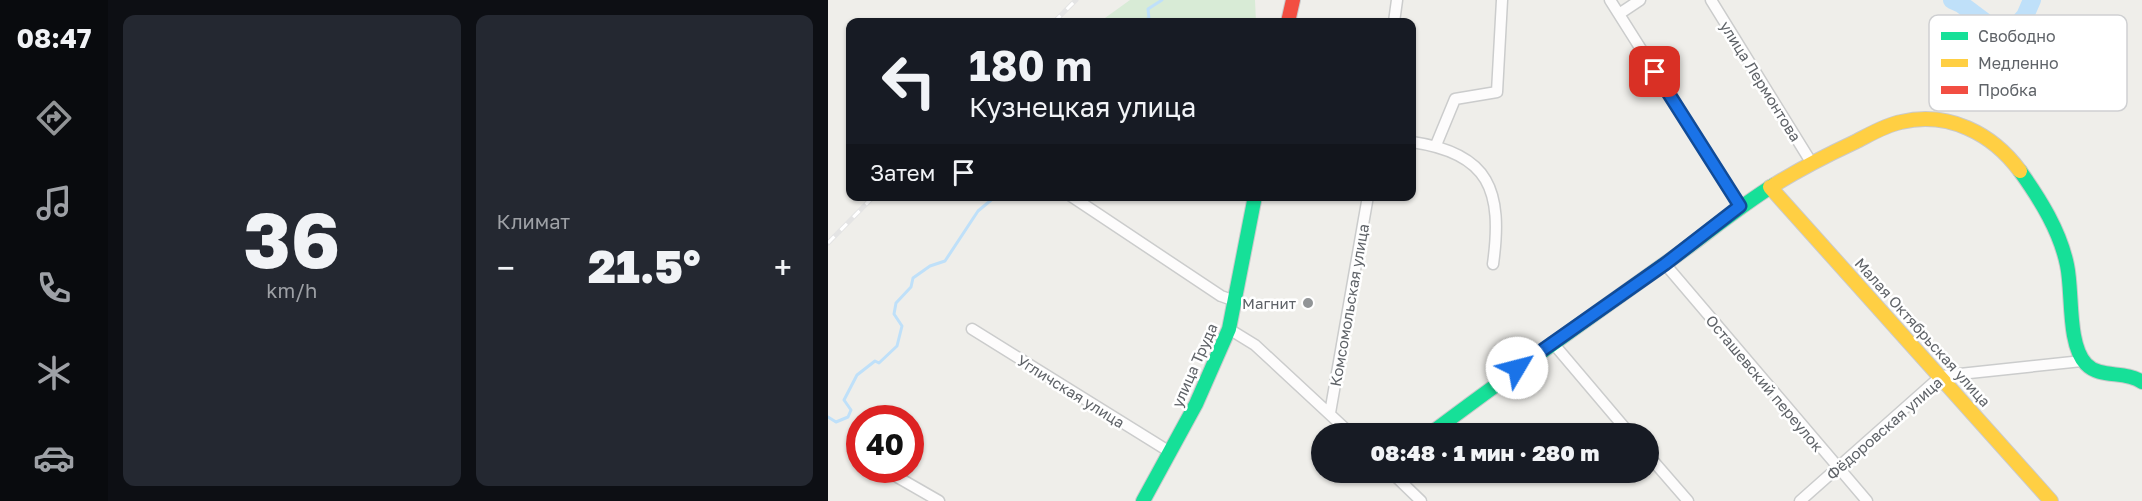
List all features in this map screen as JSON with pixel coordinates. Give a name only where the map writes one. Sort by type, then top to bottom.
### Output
[{"type":"street","points":[[1289,18],[1293,0]]},
{"type":"street","points":[[1395,18],[1397,0]]},
{"type":"street","points":[[1436,145],[1455,99],[1497,92],[1502,0]]},
{"type":"street","points":[[1610,0],[1740,206]]},
{"type":"street","points":[[1619,14],[1640,0]]},
{"type":"street","name":"улица Лермонтова","points":[[1711,0],[1811,162]]},
{"type":"street","points":[[1445,423],[1552,342],[1665,264],[1740,206],[1811,162],[1898,122],[1912,119],[1937,119],[1970,127],[1985,136],[2012,161],[2045,207],[2065,255],[2073,320],[2082,361],[2091,369],[2105,374],[2130,375],[2142,382]]},
{"type":"street","points":[[1416,142],[1436,145],[1457,153],[1481,172],[1497,209],[1493,264]]},
{"type":"street","name":"Малая Октябрьская улица","points":[[1770,187],[2051,501]]},
{"type":"street","points":[[1078,201],[1221,296],[1235,301]]},
{"type":"street","name":"улица Труда","points":[[1143,501],[1209,377],[1229,328],[1254,201]]},
{"type":"street","name":"Комсомольская улица","points":[[1330,413],[1367,201]]},
{"type":"street","name":"Осташевский переулок","points":[[1665,264],[1867,501]]},
{"type":"street","points":[[1229,328],[1255,345],[1340,423]]},
{"type":"street","name":"Угличская улица","points":[[972,329],[1170,452]]},
{"type":"street","points":[[1552,342],[1621,423]]},
{"type":"street","name":"Фёдоровская улица","points":[[1800,501],[1941,376],[2082,361]]},
{"type":"street","points":[[1659,468],[1688,501]]},
{"type":"street","points":[[908,483],[939,501]]},
{"type":"street","points":[[1402,483],[1421,501]]},
{"type":"green space","points":[[1130,0],[1255,0],[1256,18],[1105,18]]},
{"type":"waterway","points":[[1149,18],[1148,9],[1162,0]]},
{"type":"waterway","points":[[1952,0],[1976,15]]},
{"type":"waterway","points":[[2025,15],[2032,0]]},
{"type":"waterway","points":[[828,417],[836,422],[848,417],[851,410],[844,400],[857,375],[875,361],[879,363],[897,346],[902,326],[894,314],[896,303],[911,287],[913,278],[930,266],[945,261],[978,211],[990,201]]},
{"type":"railway","points":[[1058,18],[1076,0]]},
{"type":"railway","points":[[828,243],[869,201]]},
{"type":"traffic: fast","points":[[2020,171],[2048,216],[2064,252],[2069,276],[2073,331],[2080,355],[2092,369],[2128,376],[2142,382]]},
{"type":"traffic: fast","points":[[1445,423],[1774,185]]},
{"type":"traffic: fast","points":[[1143,501],[1196,404],[1229,329],[1254,201]]},
{"type":"traffic: slow","points":[[1774,185],[1814,162],[1883,128],[1895,123],[1918,119],[1952,123],[1968,128],[1996,146],[2020,171]]},
{"type":"traffic: slow","points":[[1770,187],[2051,501]]},
{"type":"traffic: jam","points":[[1289,18],[1293,0]]},
{"type":"place","name":"Магнит","points":[[1308,303]]},
{"type":"route","points":[[1517,368],[1665,264],[1740,206],[1655,72]]}]
